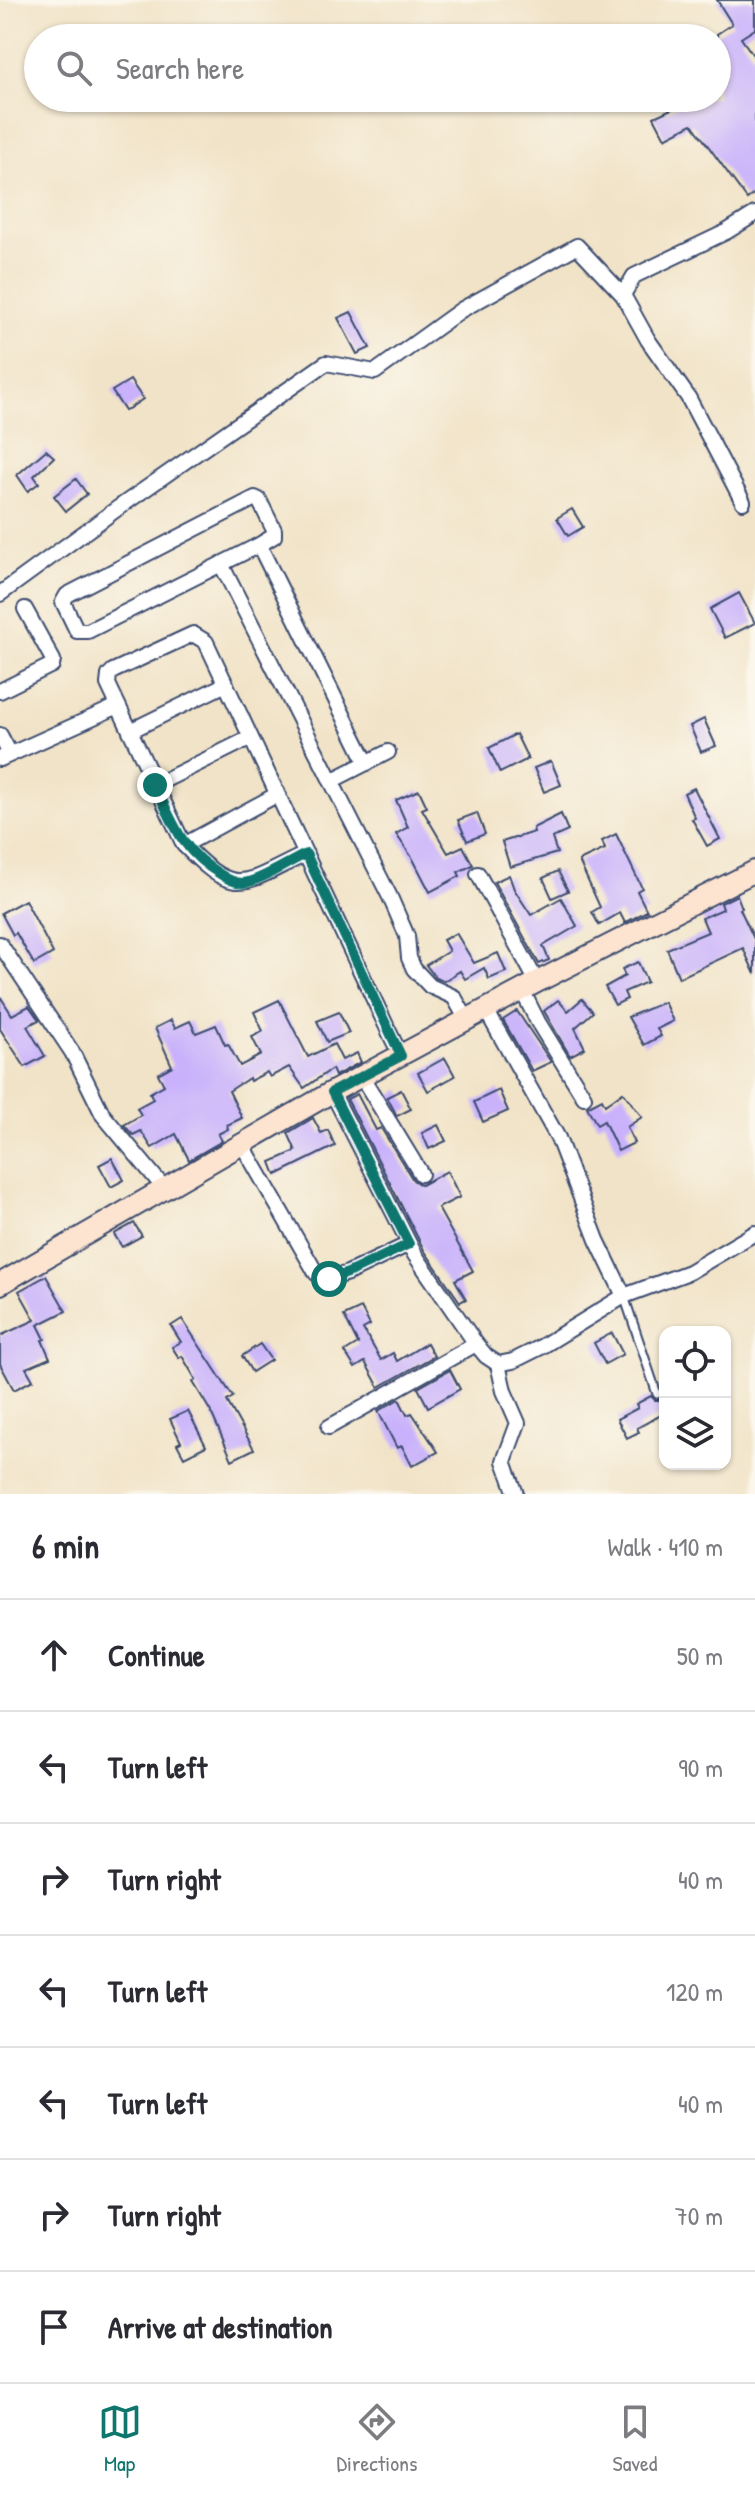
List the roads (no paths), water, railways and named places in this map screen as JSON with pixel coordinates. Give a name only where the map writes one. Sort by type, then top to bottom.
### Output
[{"type":"street","points":[[623,295],[634,276],[726,232],[755,214]]},
{"type":"street","points":[[0,594],[326,363],[375,372],[461,310],[577,246],[623,295],[630,313],[688,397],[743,502]]},
{"type":"street","points":[[255,498],[259,500],[274,536],[221,564],[82,633],[77,631],[63,602],[67,595],[255,498]]},
{"type":"street","points":[[259,545],[367,763]]},
{"type":"street","points":[[221,564],[395,910],[407,936],[409,958],[414,969],[430,986],[454,997],[467,1020]]},
{"type":"street","points":[[0,691],[52,665],[53,660],[25,609]]},
{"type":"street","points":[[306,854],[244,883],[231,881],[203,864],[184,845],[108,684],[109,675],[193,634],[206,642],[250,738],[278,794],[401,1056]]},
{"type":"street","points":[[130,731],[226,684]]},
{"type":"street","points":[[0,735],[5,756],[118,706]]},
{"type":"street","points":[[155,785],[250,738]]},
{"type":"street","points":[[331,781],[388,752]]},
{"type":"street","points":[[184,845],[278,794]]},
{"type":"street","points":[[0,1284],[332,1092],[755,871]]},
{"type":"street","points":[[478,874],[530,986],[538,1022],[584,1097]]},
{"type":"street","points":[[0,944],[72,1052],[103,1115],[164,1188]]},
{"type":"street","points":[[486,1010],[558,1138],[597,1240],[624,1296]]},
{"type":"street","points":[[362,1077],[421,1174]]},
{"type":"street","points":[[332,1092],[409,1244],[476,1344],[498,1364],[504,1391],[518,1423],[504,1461],[516,1494]]},
{"type":"street","points":[[242,1144],[316,1273],[329,1279],[339,1276],[409,1244]]},
{"type":"street","points":[[498,1364],[513,1361],[541,1347],[624,1296],[689,1272],[755,1233]]},
{"type":"street","points":[[329,1427],[476,1344]]},
{"type":"lane","points":[[624,1296],[657,1394]]}]
